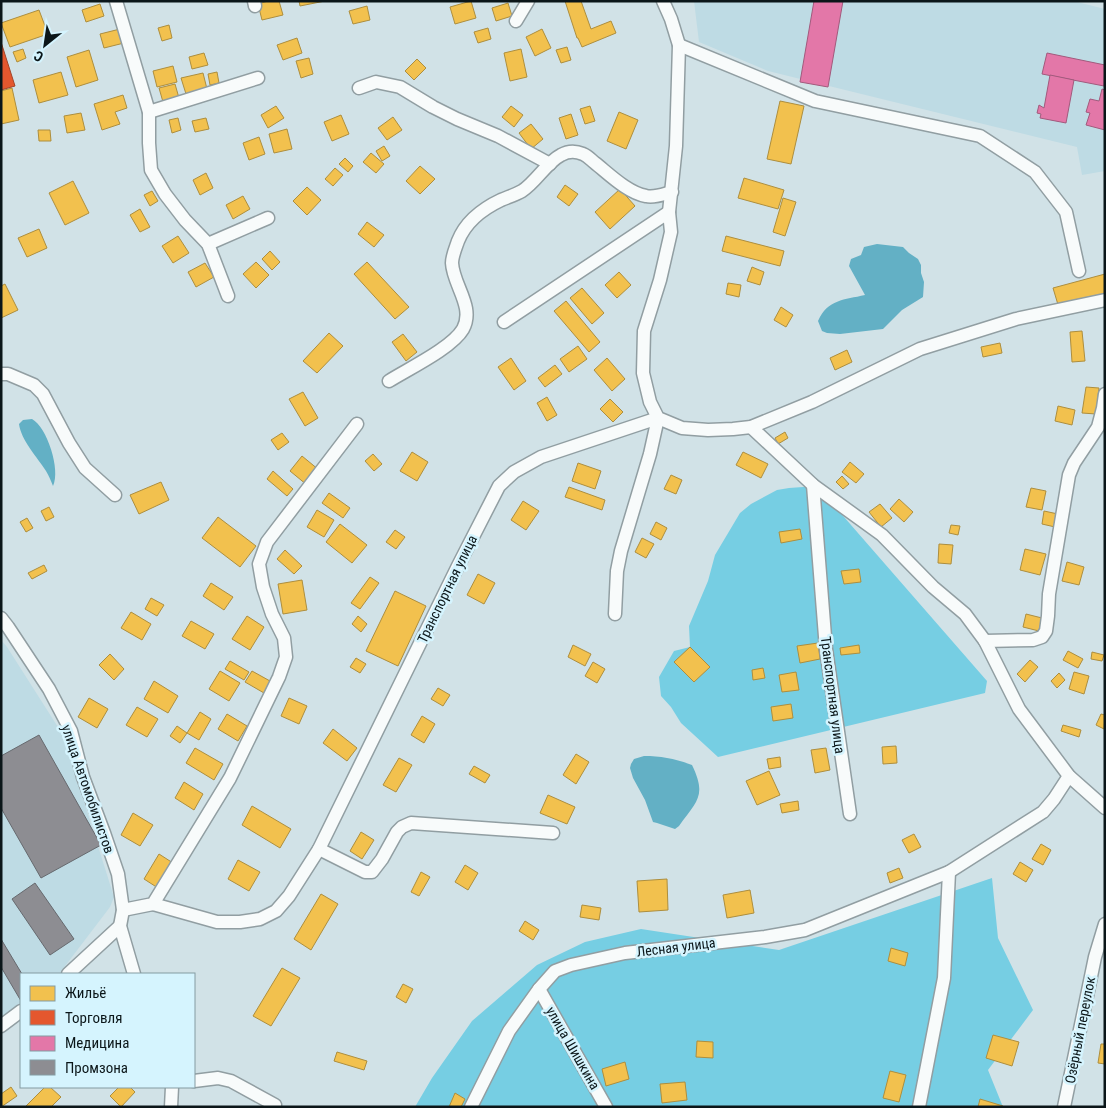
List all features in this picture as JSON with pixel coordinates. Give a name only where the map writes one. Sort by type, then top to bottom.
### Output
[{"type":"street","points":[[116,1],[149,112],[149,143],[152,170],[165,194],[184,220],[208,244],[228,296]]},
{"type":"street","points":[[516,21],[528,1]]},
{"type":"street","points":[[615,614],[617,571],[621,551],[650,454],[658,418],[650,402],[643,373],[644,331],[660,280],[671,232],[669,212],[676,146],[679,45],[663,1]]},
{"type":"street","points":[[679,45],[815,101],[980,136],[1035,172],[1066,212],[1079,271]]},
{"type":"street","points":[[149,112],[258,78]]},
{"type":"street","points":[[359,88],[376,82],[400,87],[433,107],[498,136],[550,164]]},
{"type":"street","points":[[389,381],[445,346],[463,328],[467,317],[466,307],[452,262],[462,232],[471,220],[487,207],[521,191],[561,155],[573,152],[584,154],[618,181],[646,196],[659,196],[672,192]]},
{"type":"street","points":[[504,322],[669,212]]},
{"type":"street","points":[[208,244],[268,218]]},
{"type":"street","points":[[658,418],[682,428],[708,430],[751,427],[812,402],[920,349],[1016,319],[1105,300]]},
{"type":"street","points":[[1,374],[8,374],[34,385],[43,394],[69,443],[85,468],[115,495]]},
{"type":"street","points":[[985,641],[1033,640],[1042,637],[1046,631],[1049,594],[1069,475],[1074,463],[1098,427],[1105,394]]},
{"type":"street","name":"Транспортная улица","points":[[153,904],[217,922],[240,922],[260,919],[276,911],[289,896],[319,849],[499,486],[514,472],[541,457],[658,418]]},
{"type":"street","points":[[123,910],[153,904],[230,778],[279,677],[286,658],[284,638],[272,614],[263,587],[259,564],[267,542],[357,424]]},
{"type":"street","points":[[751,427],[813,485],[882,536],[933,587],[964,614],[985,641],[1019,709],[1069,776],[1105,808]]},
{"type":"street","name":"Транспортная улица","points":[[813,485],[826,649],[850,814]]},
{"type":"street","name":"улица Автомобилистов","points":[[1,618],[49,689],[71,731],[84,777],[118,874],[123,910],[120,926],[134,973]]},
{"type":"street","name":"Лесная улица","points":[[471,1107],[509,1031],[554,971],[571,965],[625,953],[765,937],[805,930],[949,872],[1042,812],[1054,799],[1069,776]]},
{"type":"street","points":[[319,849],[359,870],[372,872],[382,859],[397,832],[402,827],[411,823],[553,833]]},
{"type":"street","points":[[919,1107],[944,978],[949,872]]},
{"type":"street","name":"Озёрный переулок","points":[[1064,1107],[1095,957],[1105,924]]},
{"type":"street","points":[[69,973],[120,926]]},
{"type":"street","name":"улица Шишкина","points":[[539,989],[606,1107]]},
{"type":"street","points":[[1,1026],[20,1012]]},
{"type":"street","points":[[195,1081],[218,1078],[231,1081],[275,1105]]},
{"type":"street","points":[[171,1107],[172,1088]]},
{"type":"shaded area","points":[[694,1],[1073,1],[1105,9],[1105,171],[1082,175],[1077,147],[768,71],[699,42]]},
{"type":"shaded area","points":[[877,244],[903,247],[918,259],[924,282],[923,297],[902,310],[883,329],[840,334],[822,331],[818,321],[827,308],[837,302],[865,295],[849,266],[851,259],[861,255],[864,247]]},
{"type":"shaded area","points":[[32,419],[43,431],[51,450],[55,470],[53,486],[46,471],[20,430],[19,424],[23,420]]},
{"type":"shaded area","points":[[817,486],[987,681],[985,693],[718,757],[681,723],[661,696],[659,677],[674,651],[690,647],[689,626],[708,581],[715,555],[740,513],[751,504],[777,490]]},
{"type":"shaded area","points":[[1,640],[63,735],[114,897],[110,907],[60,973],[20,973],[20,1007],[1,1019]]},
{"type":"shaded area","points":[[644,756],[668,758],[692,765],[699,784],[698,798],[691,810],[675,829],[653,822],[645,800],[633,778],[630,768],[631,764],[634,759]]},
{"type":"shaded area","points":[[992,878],[998,938],[1033,1010],[988,1070],[1003,1107],[415,1107],[432,1078],[472,1021],[537,965],[585,942],[641,929],[779,950]]},
{"type":"building: Жильё","points":[[268,1],[279,1],[283,15],[262,20],[258,4]]},
{"type":"building: Жильё","points":[[299,1],[325,1],[300,6]]},
{"type":"building: Жильё","points":[[471,1],[476,18],[455,24],[450,7]]},
{"type":"building: Жильё","points":[[565,1],[581,1],[591,29],[611,21],[616,33],[582,47],[577,38]]},
{"type":"building: Жильё","points":[[508,3],[512,16],[496,21],[492,8]]},
{"type":"building: Жильё","points":[[100,4],[104,16],[86,22],[82,10]]},
{"type":"building: Жильё","points":[[367,6],[370,20],[353,24],[349,11]]},
{"type":"building: Жильё","points":[[39,10],[48,34],[10,47],[1,23]]},
{"type":"building: Жильё","points":[[169,25],[172,38],[162,41],[158,28]]},
{"type":"building: Жильё","points":[[488,28],[491,39],[478,43],[474,32]]},
{"type":"building: Жильё","points":[[120,29],[124,43],[104,48],[100,34]]},
{"type":"building: Жильё","points":[[542,29],[551,48],[535,56],[526,37]]},
{"type":"building: Жильё","points":[[297,38],[302,53],[283,60],[277,45]]},
{"type":"building: Жильё","points":[[567,47],[571,60],[561,63],[556,50]]},
{"type":"building: Жильё","points":[[23,49],[26,58],[17,62],[13,52]]},
{"type":"building: Жильё","points":[[521,49],[527,77],[510,81],[504,53]]},
{"type":"building: Жильё","points":[[89,50],[98,80],[76,87],[67,57]]},
{"type":"building: Жильё","points":[[204,53],[208,65],[192,69],[189,57]]},
{"type":"building: Жильё","points":[[309,58],[313,74],[301,78],[296,61]]},
{"type":"building: Жильё","points":[[417,59],[426,68],[414,80],[405,71]]},
{"type":"building: Жильё","points":[[173,66],[177,82],[157,87],[153,71]]},
{"type":"building: Жильё","points":[[61,72],[68,95],[39,103],[33,80]]},
{"type":"building: Жильё","points":[[217,72],[219,83],[210,85],[208,74]]},
{"type":"building: Жильё","points":[[203,73],[207,89],[186,94],[181,78]]},
{"type":"building: Жильё","points":[[175,84],[179,98],[163,102],[159,88]]},
{"type":"building: Жильё","points":[[12,88],[19,120],[1,124],[1,91]]},
{"type":"building: Жильё","points":[[123,95],[127,108],[115,112],[120,124],[102,130],[94,104]]},
{"type":"building: Жильё","points":[[780,101],[804,106],[791,164],[767,159]]},
{"type":"building: Жильё","points":[[276,106],[284,118],[268,128],[261,115]]},
{"type":"building: Жильё","points":[[511,106],[523,115],[514,127],[502,117]]},
{"type":"building: Жильё","points":[[590,106],[595,121],[585,124],[580,109]]},
{"type":"building: Жильё","points":[[619,112],[638,120],[626,149],[607,141]]},
{"type":"building: Жильё","points":[[81,113],[85,130],[67,133],[64,116]]},
{"type":"building: Жильё","points":[[571,114],[578,135],[566,139],[559,118]]},
{"type":"building: Жильё","points":[[341,115],[349,134],[332,141],[324,122]]},
{"type":"building: Жильё","points":[[393,117],[402,130],[387,140],[378,128]]},
{"type":"building: Жильё","points":[[178,118],[181,130],[172,133],[169,120]]},
{"type":"building: Жильё","points":[[206,118],[209,129],[195,132],[192,121]]},
{"type":"building: Жильё","points":[[531,124],[543,139],[531,149],[519,133]]},
{"type":"building: Жильё","points":[[287,129],[292,149],[274,153],[269,134]]},
{"type":"building: Жильё","points":[[38,130],[50,130],[51,141],[39,141]]},
{"type":"building: Жильё","points":[[259,137],[265,154],[249,160],[243,143]]},
{"type":"building: Жильё","points":[[384,146],[390,156],[382,161],[376,151]]},
{"type":"building: Жильё","points":[[371,153],[384,164],[376,173],[363,162]]},
{"type":"building: Жильё","points":[[345,158],[353,166],[348,172],[339,164]]},
{"type":"building: Жильё","points":[[420,166],[435,179],[420,194],[406,181]]},
{"type":"building: Жильё","points":[[335,168],[343,175],[333,186],[325,179]]},
{"type":"building: Жильё","points":[[206,173],[213,188],[200,195],[193,180]]},
{"type":"building: Жильё","points":[[744,178],[784,190],[778,209],[738,198]]},
{"type":"building: Жильё","points":[[73,181],[89,213],[65,225],[49,193]]},
{"type":"building: Жильё","points":[[565,185],[578,194],[569,206],[557,197]]},
{"type":"building: Жильё","points":[[307,187],[321,200],[307,215],[293,201]]},
{"type":"building: Жильё","points":[[620,189],[635,206],[610,229],[595,212]]},
{"type":"building: Жильё","points":[[152,191],[158,201],[150,206],[144,195]]},
{"type":"building: Жильё","points":[[243,196],[250,209],[233,219],[226,205]]},
{"type":"building: Жильё","points":[[783,198],[796,202],[785,236],[773,232]]},
{"type":"building: Жильё","points":[[140,209],[150,227],[140,232],[130,215]]},
{"type":"building: Жильё","points":[[367,222],[384,235],[374,247],[358,234]]},
{"type":"building: Жильё","points":[[39,229],[47,248],[27,257],[18,238]]},
{"type":"building: Жильё","points":[[178,236],[189,253],[173,263],[162,246]]},
{"type":"building: Жильё","points":[[726,236],[784,251],[780,266],[722,251]]},
{"type":"building: Жильё","points":[[270,251],[280,262],[272,270],[262,259]]},
{"type":"building: Жильё","points":[[256,262],[269,275],[256,288],[243,274]]},
{"type":"building: Жильё","points":[[367,262],[409,307],[395,319],[354,274]]},
{"type":"building: Жильё","points":[[205,263],[214,277],[196,287],[188,272]]},
{"type":"building: Жильё","points":[[752,267],[764,272],[760,285],[747,281]]},
{"type":"building: Жильё","points":[[619,272],[631,285],[617,298],[605,285]]},
{"type":"building: Жильё","points":[[1105,274],[1105,295],[1059,308],[1053,288]]},
{"type":"building: Жильё","points":[[728,283],[741,285],[739,297],[726,294]]},
{"type":"building: Жильё","points":[[5,284],[18,310],[1,318],[1,286]]},
{"type":"building: Жильё","points":[[582,288],[604,313],[592,324],[570,298]]},
{"type":"building: Жильё","points":[[566,301],[600,342],[589,352],[554,311]]},
{"type":"building: Жильё","points":[[781,307],[793,315],[786,327],[774,320]]},
{"type":"building: Жильё","points":[[1082,331],[1085,361],[1072,362],[1070,332]]},
{"type":"building: Жильё","points":[[329,333],[343,346],[317,373],[303,361]]},
{"type":"building: Жильё","points":[[403,334],[417,352],[406,361],[392,342]]},
{"type":"building: Жильё","points":[[1000,343],[1002,353],[983,357],[981,347]]},
{"type":"building: Жильё","points":[[578,346],[587,359],[569,372],[560,359]]},
{"type":"building: Жильё","points":[[847,350],[852,362],[835,370],[830,358]]},
{"type":"building: Жильё","points":[[511,358],[526,381],[514,390],[498,367]]},
{"type":"building: Жильё","points":[[607,358],[625,379],[612,391],[594,370]]},
{"type":"building: Жильё","points":[[555,365],[562,374],[545,387],[538,378]]},
{"type":"building: Жильё","points":[[1086,387],[1099,388],[1096,414],[1082,413]]},
{"type":"building: Жильё","points":[[303,392],[318,418],[305,426],[289,399]]},
{"type":"building: Жильё","points":[[547,397],[557,415],[547,421],[537,403]]},
{"type":"building: Жильё","points":[[610,399],[623,412],[613,422],[600,409]]},
{"type":"building: Жильё","points":[[1058,406],[1075,410],[1072,425],[1055,421]]},
{"type":"building: Жильё","points":[[785,432],[788,438],[778,444],[775,438]]},
{"type":"building: Жильё","points":[[282,433],[289,442],[278,450],[271,440]]},
{"type":"building: Жильё","points":[[412,452],[428,462],[417,481],[400,471]]},
{"type":"building: Жильё","points":[[743,452],[768,464],[761,478],[736,465]]},
{"type":"building: Жильё","points":[[373,454],[382,464],[374,471],[365,461]]},
{"type":"building: Жильё","points":[[302,456],[319,470],[307,485],[290,471]]},
{"type":"building: Жильё","points":[[850,462],[864,474],[856,483],[842,472]]},
{"type":"building: Жильё","points":[[578,463],[601,471],[595,489],[572,481]]},
{"type":"building: Жильё","points":[[273,471],[293,489],[287,496],[267,479]]},
{"type":"building: Жильё","points":[[671,475],[682,480],[676,494],[664,489]]},
{"type":"building: Жильё","points":[[842,476],[849,484],[843,489],[836,482]]},
{"type":"building: Жильё","points":[[161,482],[169,500],[139,514],[130,495]]},
{"type":"building: Жильё","points":[[569,487],[605,500],[602,510],[565,497]]},
{"type":"building: Жильё","points":[[1031,488],[1046,491],[1042,510],[1026,507]]},
{"type":"building: Жильё","points":[[329,493],[350,508],[343,518],[322,503]]},
{"type":"building: Жильё","points":[[899,499],[913,512],[904,522],[890,509]]},
{"type":"building: Жильё","points":[[523,501],[539,511],[526,530],[511,520]]},
{"type":"building: Жильё","points":[[880,504],[892,518],[881,527],[869,512]]},
{"type":"building: Жильё","points":[[49,507],[54,517],[46,521],[41,511]]},
{"type":"building: Жильё","points":[[317,510],[334,520],[324,537],[307,527]]},
{"type":"building: Жильё","points":[[1044,511],[1058,514],[1055,527],[1042,524]]},
{"type":"building: Жильё","points":[[218,517],[256,546],[240,567],[202,538]]},
{"type":"building: Жильё","points":[[27,518],[33,528],[26,532],[20,522]]},
{"type":"building: Жильё","points":[[656,522],[667,528],[661,540],[650,534]]},
{"type":"building: Жильё","points":[[340,524],[367,545],[352,563],[326,542]]},
{"type":"building: Жильё","points":[[951,525],[960,526],[958,535],[949,533]]},
{"type":"building: Жильё","points":[[800,529],[802,539],[781,543],[779,532]]},
{"type":"building: Жильё","points":[[395,530],[405,537],[396,549],[386,542]]},
{"type":"building: Жильё","points":[[642,538],[654,544],[646,558],[635,552]]},
{"type":"building: Жильё","points":[[939,544],[953,545],[951,564],[938,563]]},
{"type":"building: Жильё","points":[[1025,549],[1046,554],[1040,575],[1020,570]]},
{"type":"building: Жильё","points":[[285,550],[302,566],[294,574],[277,559]]},
{"type":"building: Жильё","points":[[1067,562],[1084,567],[1079,585],[1062,581]]},
{"type":"building: Жильё","points":[[44,565],[47,571],[32,579],[28,573]]},
{"type":"building: Жильё","points":[[859,569],[861,582],[844,584],[841,571]]},
{"type":"building: Жильё","points":[[478,574],[495,583],[484,604],[467,595]]},
{"type":"building: Жильё","points":[[370,577],[379,583],[360,609],[351,603]]},
{"type":"building: Жильё","points":[[302,580],[307,610],[283,614],[278,584]]},
{"type":"building: Жильё","points":[[211,583],[233,597],[224,610],[203,596]]},
{"type":"building: Жильё","points":[[395,591],[426,606],[398,666],[366,651]]},
{"type":"building: Жильё","points":[[151,598],[164,605],[157,616],[145,609]]},
{"type":"building: Жильё","points":[[131,612],[151,624],[142,640],[121,628]]},
{"type":"building: Жильё","points":[[1026,614],[1042,618],[1039,631],[1023,627]]},
{"type":"building: Жильё","points":[[247,616],[264,627],[250,650],[232,639]]},
{"type":"building: Жильё","points":[[358,616],[367,624],[361,632],[352,624]]},
{"type":"building: Жильё","points":[[191,621],[214,634],[205,649],[182,636]]},
{"type":"building: Жильё","points":[[818,643],[820,659],[800,663],[797,646]]},
{"type":"building: Жильё","points":[[573,645],[591,654],[585,666],[568,657]]},
{"type":"building: Жильё","points":[[859,645],[860,653],[841,655],[840,648]]},
{"type":"building: Жильё","points":[[690,647],[710,667],[694,682],[674,662]]},
{"type":"building: Жильё","points":[[1068,651],[1083,659],[1078,668],[1063,660]]},
{"type":"building: Жильё","points":[[1092,652],[1104,655],[1102,661],[1091,659]]},
{"type":"building: Жильё","points":[[110,654],[124,669],[114,680],[99,665]]},
{"type":"building: Жильё","points":[[356,658],[366,664],[360,673],[350,667]]},
{"type":"building: Жильё","points":[[1030,660],[1038,667],[1025,682],[1017,674]]},
{"type":"building: Жильё","points":[[230,661],[249,672],[244,680],[225,669]]},
{"type":"building: Жильё","points":[[593,662],[605,669],[597,683],[585,676]]},
{"type":"building: Жильё","points":[[763,668],[765,678],[753,680],[752,670]]},
{"type":"building: Жильё","points":[[220,671],[240,683],[229,701],[209,689]]},
{"type":"building: Жильё","points":[[252,671],[270,681],[264,693],[245,682]]},
{"type":"building: Жильё","points":[[796,672],[799,690],[782,692],[779,675]]},
{"type":"building: Жильё","points":[[1074,672],[1089,676],[1084,694],[1069,689]]},
{"type":"building: Жильё","points":[[1059,673],[1065,680],[1057,688],[1051,681]]},
{"type":"building: Жильё","points":[[154,681],[178,696],[168,713],[144,699]]},
{"type":"building: Жильё","points":[[438,688],[450,695],[443,706],[431,699]]},
{"type":"building: Жильё","points":[[89,698],[108,709],[97,728],[78,717]]},
{"type":"building: Жильё","points":[[289,698],[307,706],[299,724],[281,716]]},
{"type":"building: Жильё","points":[[791,704],[793,718],[773,721],[771,707]]},
{"type":"building: Жильё","points":[[137,707],[158,719],[147,737],[126,725]]},
{"type":"building: Жильё","points":[[200,712],[211,719],[199,740],[187,733]]},
{"type":"building: Жильё","points":[[227,714],[247,726],[238,741],[218,729]]},
{"type":"building: Жильё","points":[[1101,714],[1105,715],[1104,729],[1096,725]]},
{"type":"building: Жильё","points":[[422,716],[435,724],[424,743],[411,735]]},
{"type":"building: Жильё","points":[[1063,725],[1081,730],[1079,737],[1061,731]]},
{"type":"building: Жильё","points":[[177,726],[187,733],[180,743],[170,736]]},
{"type":"building: Жильё","points":[[333,729],[357,748],[347,761],[323,743]]},
{"type":"building: Жильё","points":[[896,746],[897,763],[883,764],[882,747]]},
{"type":"building: Жильё","points":[[195,748],[223,764],[214,780],[186,763]]},
{"type":"building: Жильё","points":[[826,748],[830,770],[815,773],[811,750]]},
{"type":"building: Жильё","points":[[576,754],[589,762],[576,784],[563,775]]},
{"type":"building: Жильё","points":[[780,757],[781,767],[769,769],[767,759]]},
{"type":"building: Жильё","points":[[399,758],[412,765],[396,792],[383,785]]},
{"type":"building: Жильё","points":[[474,766],[490,775],[485,783],[469,774]]},
{"type":"building: Жильё","points":[[769,771],[780,795],[757,805],[746,781]]},
{"type":"building: Жильё","points":[[184,782],[203,794],[194,810],[175,798]]},
{"type":"building: Жильё","points":[[548,795],[575,807],[567,824],[540,813]]},
{"type":"building: Жильё","points":[[798,801],[799,810],[782,813],[780,804]]},
{"type":"building: Жильё","points":[[252,806],[291,829],[280,848],[242,825]]},
{"type":"building: Жильё","points":[[133,813],[153,825],[140,846],[121,835]]},
{"type":"building: Жильё","points":[[361,832],[374,840],[362,859],[350,851]]},
{"type":"building: Жильё","points":[[914,834],[921,847],[909,853],[902,840]]},
{"type":"building: Жильё","points":[[1041,844],[1051,850],[1043,865],[1032,859]]},
{"type":"building: Жильё","points":[[159,854],[173,863],[158,888],[144,879]]},
{"type":"building: Жильё","points":[[238,860],[260,872],[249,891],[228,879]]},
{"type":"building: Жильё","points":[[1020,862],[1033,870],[1026,882],[1013,874]]},
{"type":"building: Жильё","points":[[465,865],[478,873],[468,890],[455,882]]},
{"type":"building: Жильё","points":[[899,868],[903,878],[890,883],[887,873]]},
{"type":"building: Жильё","points":[[421,872],[430,877],[419,896],[411,892]]},
{"type":"building: Жильё","points":[[667,879],[668,910],[639,912],[637,881]]},
{"type":"building: Жильё","points":[[750,890],[754,913],[727,918],[723,895]]},
{"type":"building: Жильё","points":[[321,894],[338,904],[311,950],[294,939]]},
{"type":"building: Жильё","points":[[582,905],[601,908],[599,920],[580,917]]},
{"type":"building: Жильё","points":[[525,921],[539,930],[533,940],[519,931]]},
{"type":"building: Жильё","points":[[891,948],[908,953],[905,966],[888,961]]},
{"type":"building: Жильё","points":[[282,968],[300,978],[271,1026],[253,1016]]},
{"type":"building: Жильё","points":[[403,984],[413,989],[406,1003],[396,997]]},
{"type":"building: Жильё","points":[[993,1035],[1019,1042],[1012,1066],[986,1058]]},
{"type":"building: Жильё","points":[[697,1041],[713,1042],[713,1058],[696,1057]]},
{"type":"building: Жильё","points":[[1101,1044],[1105,1044],[1105,1064],[1098,1063]]},
{"type":"building: Жильё","points":[[337,1052],[367,1061],[364,1070],[334,1061]]},
{"type":"building: Жильё","points":[[625,1062],[629,1079],[606,1086],[602,1069]]},
{"type":"building: Жильё","points":[[890,1071],[906,1075],[899,1102],[883,1098]]},
{"type":"building: Жильё","points":[[685,1082],[687,1100],[662,1103],[660,1084]]},
{"type":"building: Жильё","points":[[11,1087],[17,1096],[1,1107],[1,1094]]},
{"type":"building: Жильё","points":[[44,1088],[51,1088],[61,1097],[51,1107],[25,1107]]},
{"type":"building: Жильё","points":[[118,1088],[131,1088],[135,1092],[121,1107],[110,1096]]},
{"type":"building: Жильё","points":[[455,1093],[465,1099],[461,1107],[449,1107]]},
{"type":"building: Жильё","points":[[980,1099],[1003,1106],[1003,1107],[978,1107]]},
{"type":"building: Торговля","points":[[1,42],[15,86],[1,90]]},
{"type":"building: Медицина","points":[[814,1],[843,1],[828,87],[800,82]]},
{"type":"building: Медицина","points":[[1047,53],[1105,65],[1104,86],[1042,74]]},
{"type":"building: Медицина","points":[[1050,75],[1074,80],[1066,123],[1040,118],[1041,114],[1037,113],[1039,105],[1044,108]]},
{"type":"building: Медицина","points":[[1102,89],[1105,90],[1105,130],[1086,125],[1090,113],[1086,112],[1090,99],[1099,101]]},
{"type":"building: Промзона","points":[[39,735],[101,845],[41,878],[1,808],[1,756]]},
{"type":"building: Промзона","points":[[35,883],[74,939],[50,955],[12,899]]},
{"type":"building: Промзона","points":[[1,939],[21,973],[20,999],[1,967]]}]
